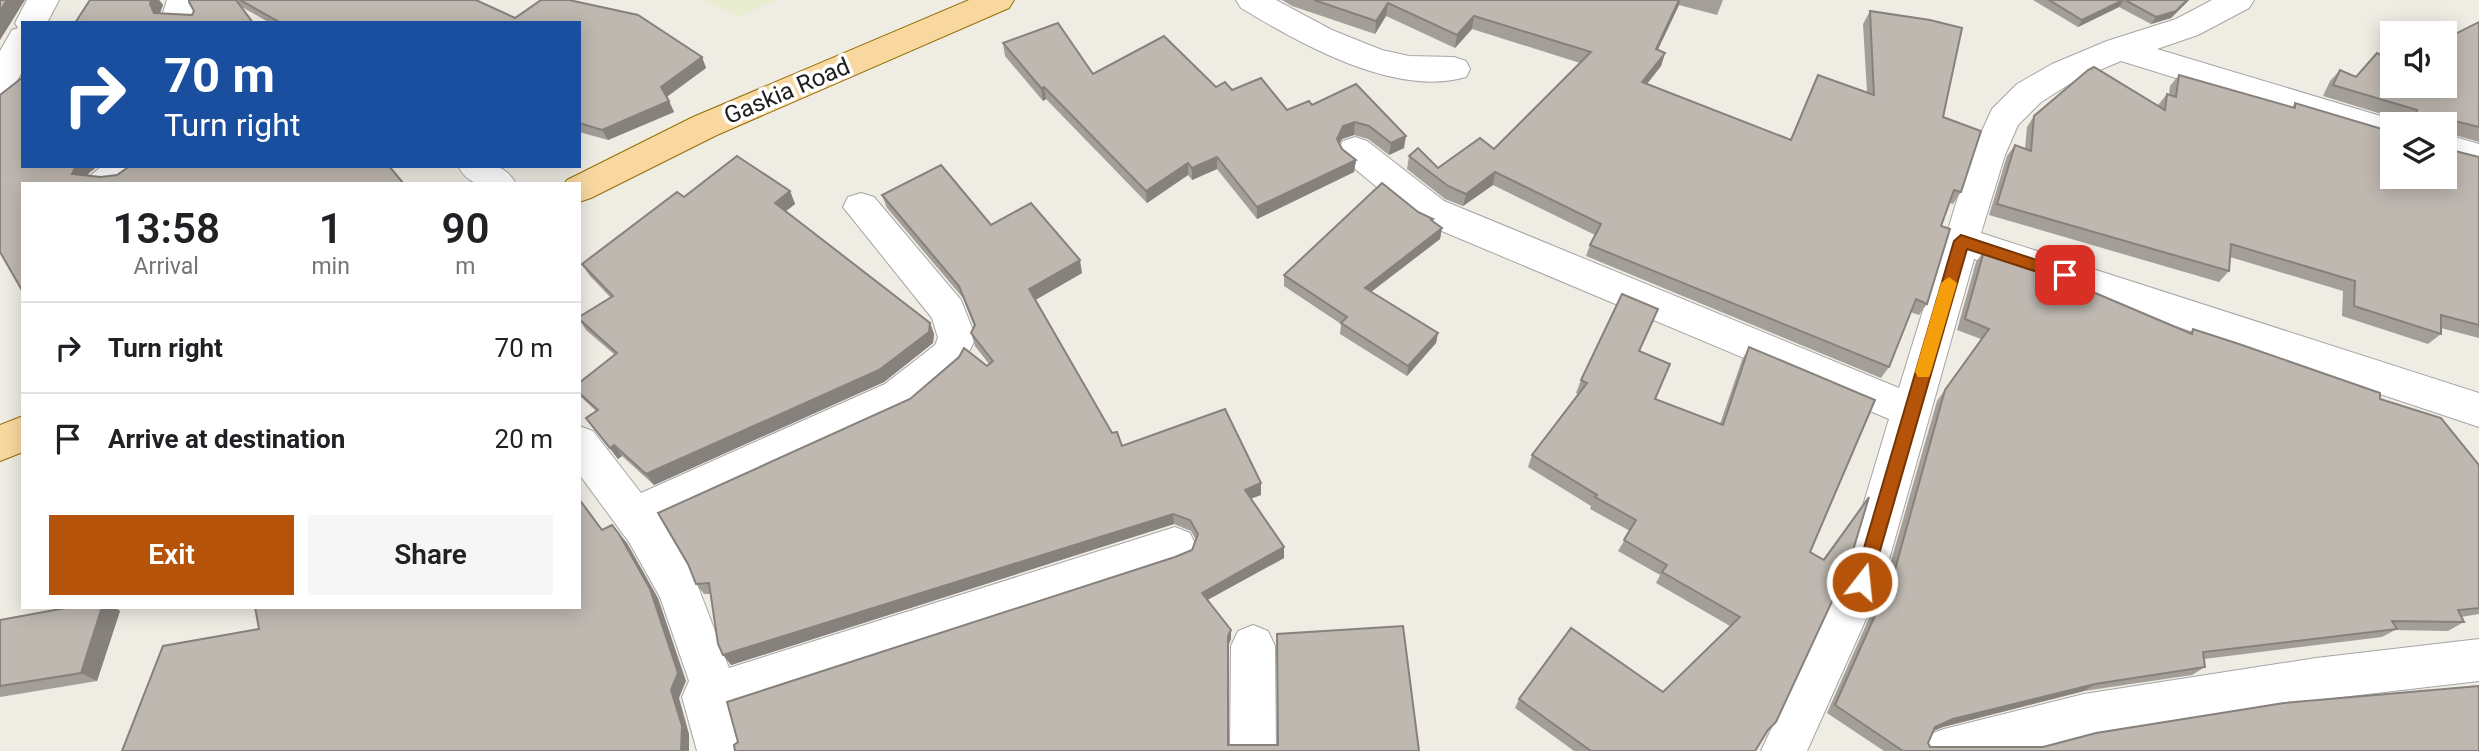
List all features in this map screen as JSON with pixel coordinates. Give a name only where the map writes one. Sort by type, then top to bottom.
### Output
[{"type":"main road","name":"Gaskia Road","points":[[581,188],[705,126],[998,0]]},
{"type":"main road","points":[[0,444],[21,434]]},
{"type":"street","points":[[32,21],[43,0]]},
{"type":"street","points":[[183,0],[178,16],[183,21]]},
{"type":"street","points":[[1252,0],[1290,24],[1348,50],[1397,66],[1454,69]]},
{"type":"street","points":[[1784,751],[1862,582],[1961,241],[2004,118],[2029,93],[2064,72],[2119,49],[2187,27],[2238,0]]},
{"type":"street","points":[[0,82],[21,42]]},
{"type":"street","points":[[2119,49],[2380,128]]},
{"type":"street","points":[[1355,150],[1432,211],[1912,411]]},
{"type":"street","points":[[2457,151],[2479,157]]},
{"type":"street","points":[[106,182],[125,168]]},
{"type":"street","points":[[478,168],[496,182]]},
{"type":"street","points":[[634,516],[899,396],[948,356],[957,338],[948,311],[861,206]]},
{"type":"street","points":[[1961,241],[2479,410]]},
{"type":"street","points":[[581,446],[634,516],[679,590],[712,683],[704,697],[720,751]]},
{"type":"street","points":[[704,697],[1175,545]]},
{"type":"street","points":[[2415,666],[2479,645]]},
{"type":"street","points":[[1253,646],[1253,751]]},
{"type":"street","points":[[1944,751],[2084,716],[2316,679],[2479,660]]},
{"type":"green space","points":[[704,0],[775,0],[739,17]]},
{"type":"building","points":[[0,0],[7,0],[0,11]]},
{"type":"building","points":[[90,0],[151,0],[154,13],[192,15],[194,11],[189,0],[236,0],[252,21],[76,21]]},
{"type":"building","points":[[240,0],[476,0],[515,18],[541,0],[569,0],[638,15],[702,57],[661,87],[669,101],[602,130],[581,124],[581,21],[277,21]]},
{"type":"building","points":[[1314,0],[1679,0],[1656,49],[1665,53],[1642,82],[1791,140],[1818,75],[1874,95],[1870,11],[1962,28],[1943,117],[1981,131],[1961,192],[1954,190],[1941,226],[1950,229],[1927,304],[1916,299],[1889,367],[1590,245],[1601,224],[1495,172],[1466,194],[1448,186],[1409,156],[1418,148],[1438,168],[1480,138],[1494,149],[1591,52],[1474,16],[1457,35],[1388,3],[1376,21]]},
{"type":"building","points":[[2049,0],[2123,0],[2082,20]]},
{"type":"building","points":[[2125,0],[2187,0],[2176,11],[2156,17]]},
{"type":"building","points":[[2479,22],[2479,127],[2457,122],[2457,112],[2417,112],[2333,85],[2340,70],[2356,77],[2377,53],[2380,54],[2380,98],[2457,98],[2457,33]]},
{"type":"building","points":[[1058,23],[1093,74],[1164,36],[1216,87],[1225,82],[1232,90],[1261,78],[1287,110],[1309,101],[1312,105],[1356,84],[1406,136],[1391,143],[1369,126],[1355,122],[1343,126],[1337,139],[1342,149],[1356,160],[1257,207],[1217,157],[1192,168],[1188,163],[1146,191],[1044,87],[1041,88],[1003,43]]},
{"type":"building","points":[[2094,67],[2165,110],[2167,94],[2176,97],[2179,75],[2295,108],[2295,103],[2380,128],[2380,189],[2457,189],[2457,152],[2479,157],[2479,325],[2441,315],[2441,334],[2354,306],[2355,281],[2231,244],[2229,271],[1997,204],[2015,145],[2031,151],[2034,116]]},
{"type":"building","points":[[21,79],[21,168],[75,168],[72,174],[101,177],[117,175],[127,168],[391,168],[402,182],[21,182],[21,289],[0,252],[0,95]]},
{"type":"building","points":[[737,156],[790,191],[775,203],[930,323],[929,332],[879,370],[646,474],[614,445],[610,448],[586,418],[598,410],[581,395],[581,381],[617,353],[581,321],[581,316],[613,296],[582,264],[677,192],[684,197]]},
{"type":"building","points":[[941,165],[991,225],[1031,203],[1080,260],[1029,289],[1112,433],[1117,432],[1122,446],[1225,409],[1261,483],[1245,490],[1284,547],[1202,593],[1231,630],[1228,636],[1228,745],[1278,745],[1277,634],[1403,626],[1419,751],[735,751],[734,745],[738,742],[727,702],[1175,557],[1192,550],[1198,534],[1190,520],[1173,514],[723,655],[718,644],[709,583],[696,584],[688,564],[658,513],[910,399],[959,357],[964,348],[987,366],[993,361],[971,333],[975,325],[959,286],[882,195]]},
{"type":"building","points":[[1382,183],[1442,228],[1365,288],[1438,333],[1408,366],[1341,323],[1347,317],[1284,275]]},
{"type":"building","points":[[1984,251],[2048,273],[2192,334],[2193,329],[2239,344],[2380,393],[2380,399],[2441,418],[2479,465],[2479,608],[2458,610],[2464,622],[2392,621],[2397,629],[2203,652],[2205,667],[2095,684],[1953,719],[1935,727],[1928,743],[1930,747],[2043,747],[2096,733],[2284,703],[2479,686],[2479,751],[1903,751],[1835,705],[1894,573],[1945,390],[1989,329],[1965,319]]},
{"type":"building","points":[[1622,294],[1658,309],[1639,351],[1670,364],[1655,399],[1723,425],[1749,347],[1875,400],[1810,552],[1824,560],[1869,497],[1848,567],[1776,722],[1755,751],[1591,751],[1519,699],[1571,628],[1663,692],[1740,617],[1662,572],[1667,565],[1624,540],[1636,520],[1595,497],[1597,495],[1532,455],[1587,383],[1581,380]]},
{"type":"building","points":[[581,502],[602,530],[612,525],[650,589],[678,673],[671,690],[682,726],[681,751],[122,751],[163,646],[259,629],[255,609],[581,609]]},
{"type":"building","points":[[60,609],[101,609],[81,673],[0,686],[0,620]]},
{"type":"slow traffic","points":[[1923,372],[1949,283]]},
{"type":"route","points":[[1862,582],[1961,241],[2065,275]]}]
